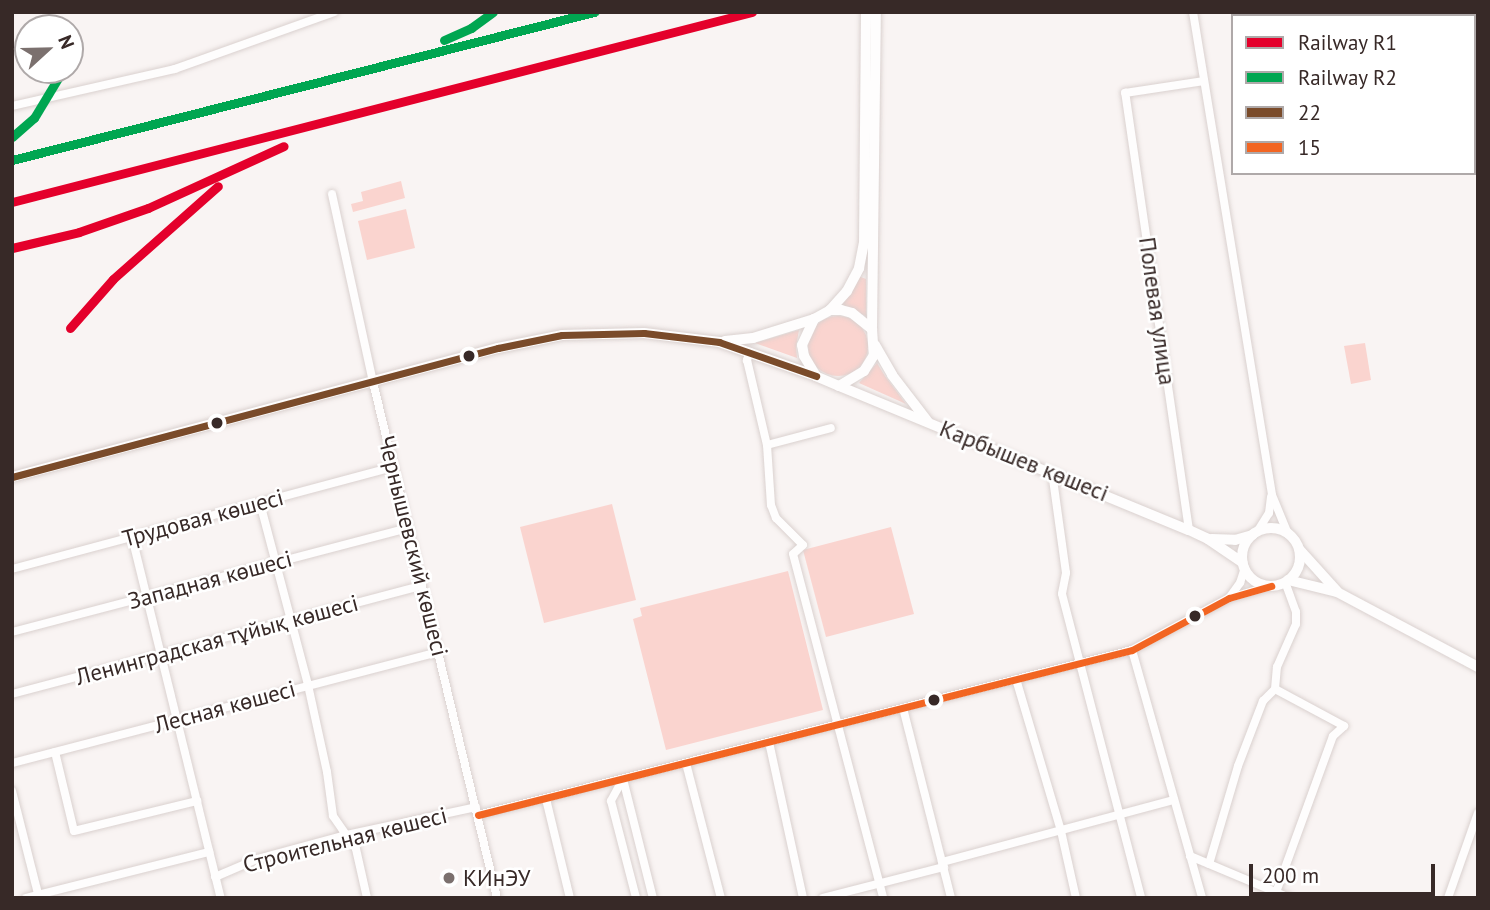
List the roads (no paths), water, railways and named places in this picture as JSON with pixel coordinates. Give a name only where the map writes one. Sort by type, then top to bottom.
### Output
[{"type":"main road","points":[[719,342],[753,338],[814,319],[830,310],[853,280],[864,243],[866,12]]},
{"type":"main road","points":[[876,12],[872,329],[875,345],[892,375],[928,422]]},
{"type":"main road","points":[[830,310],[852,313],[872,329]]},
{"type":"main road","points":[[814,319],[802,345],[806,361],[816,376]]},
{"type":"main road","points":[[12,477],[498,348],[562,335],[645,333],[719,342],[839,386],[864,371],[871,362],[875,345]]},
{"type":"main road","name":"Карбышев көшесі","points":[[839,386],[1189,530],[1208,539],[1244,566]]},
{"type":"main road","points":[[1208,539],[1235,540],[1273,528],[1288,534],[1337,592]]},
{"type":"main road","points":[[1255,533],[1244,548],[1244,566],[1255,581],[1271,586],[1287,581],[1337,592],[1478,667]]},
{"type":"main road","points":[[1287,581],[1299,567],[1299,549]]},
{"type":"street","points":[[12,106],[175,69],[334,12]]},
{"type":"street","points":[[1193,12],[1272,495],[1288,534]]},
{"type":"street","name":"Полевая улица","points":[[1189,530],[1125,93],[1205,81]]},
{"type":"street","name":"Чернышевский көшесі","points":[[332,194],[373,382],[497,898]]},
{"type":"street","points":[[750,352],[747,360],[767,445],[771,505],[776,517],[803,545],[793,554],[883,898]]},
{"type":"street","points":[[767,445],[831,428]]},
{"type":"street","name":"Трудовая көшесі","points":[[12,569],[394,467]]},
{"type":"street","points":[[1052,472],[1066,573],[1062,594],[1141,898]]},
{"type":"street","points":[[1255,533],[1269,513],[1272,495]]},
{"type":"street","points":[[260,503],[308,685],[327,772],[333,816],[356,849],[367,898]]},
{"type":"street","name":"Западная көшесі","points":[[12,632],[408,528]]},
{"type":"street","points":[[132,537],[221,898]]},
{"type":"street","points":[[1229,598],[1244,566]]},
{"type":"street","points":[[1209,864],[1238,766],[1263,701],[1275,689],[1277,667],[1296,624],[1296,612],[1287,581]]},
{"type":"street","name":"Ленинградская тұйық көшесі","points":[[12,694],[422,586]]},
{"type":"street","name":"Строительная көшесі","points":[[215,877],[257,859],[345,836],[546,799],[1132,650],[1229,598],[1271,586]]},
{"type":"street","points":[[1132,650],[1202,898]]},
{"type":"street","name":"Лесная көшесі","points":[[12,763],[438,652]]},
{"type":"street","points":[[1016,679],[1061,831],[1076,898]]},
{"type":"street","points":[[1275,689],[1344,726],[1333,736],[1275,895]]},
{"type":"street","points":[[903,708],[951,898]]},
{"type":"street","points":[[769,742],[803,898]]},
{"type":"street","points":[[55,752],[74,831],[197,801]]},
{"type":"street","points":[[686,763],[721,898]]},
{"type":"street","points":[[623,779],[611,801],[636,898]]},
{"type":"street","points":[[623,779],[653,898]]},
{"type":"street","points":[[12,791],[38,896]]},
{"type":"street","points":[[546,799],[570,898]]},
{"type":"street","points":[[823,898],[1174,800]]},
{"type":"street","points":[[1448,898],[1478,813]]},
{"type":"street","points":[[12,831],[22,829]]},
{"type":"street","name":"Строительная көшесі","points":[[26,898],[209,852]]},
{"type":"street","points":[[1189,856],[1275,895],[1290,898]]},
{"type":"rail line","name":"R2","points":[[444,40],[471,28],[493,12]]},
{"type":"rail line","name":"R2","points":[[12,160],[594,12]]},
{"type":"rail line","name":"R1","points":[[12,202],[752,12]]},
{"type":"rail line","name":"R2","points":[[12,137],[34,118],[55,84]]},
{"type":"rail line","name":"R1","points":[[12,248],[79,232],[148,208],[284,146]]},
{"type":"rail line","name":"R1","points":[[70,328],[113,279],[218,186]]},
{"type":"place","name":"КИнЭУ","points":[[449,878]]}]
